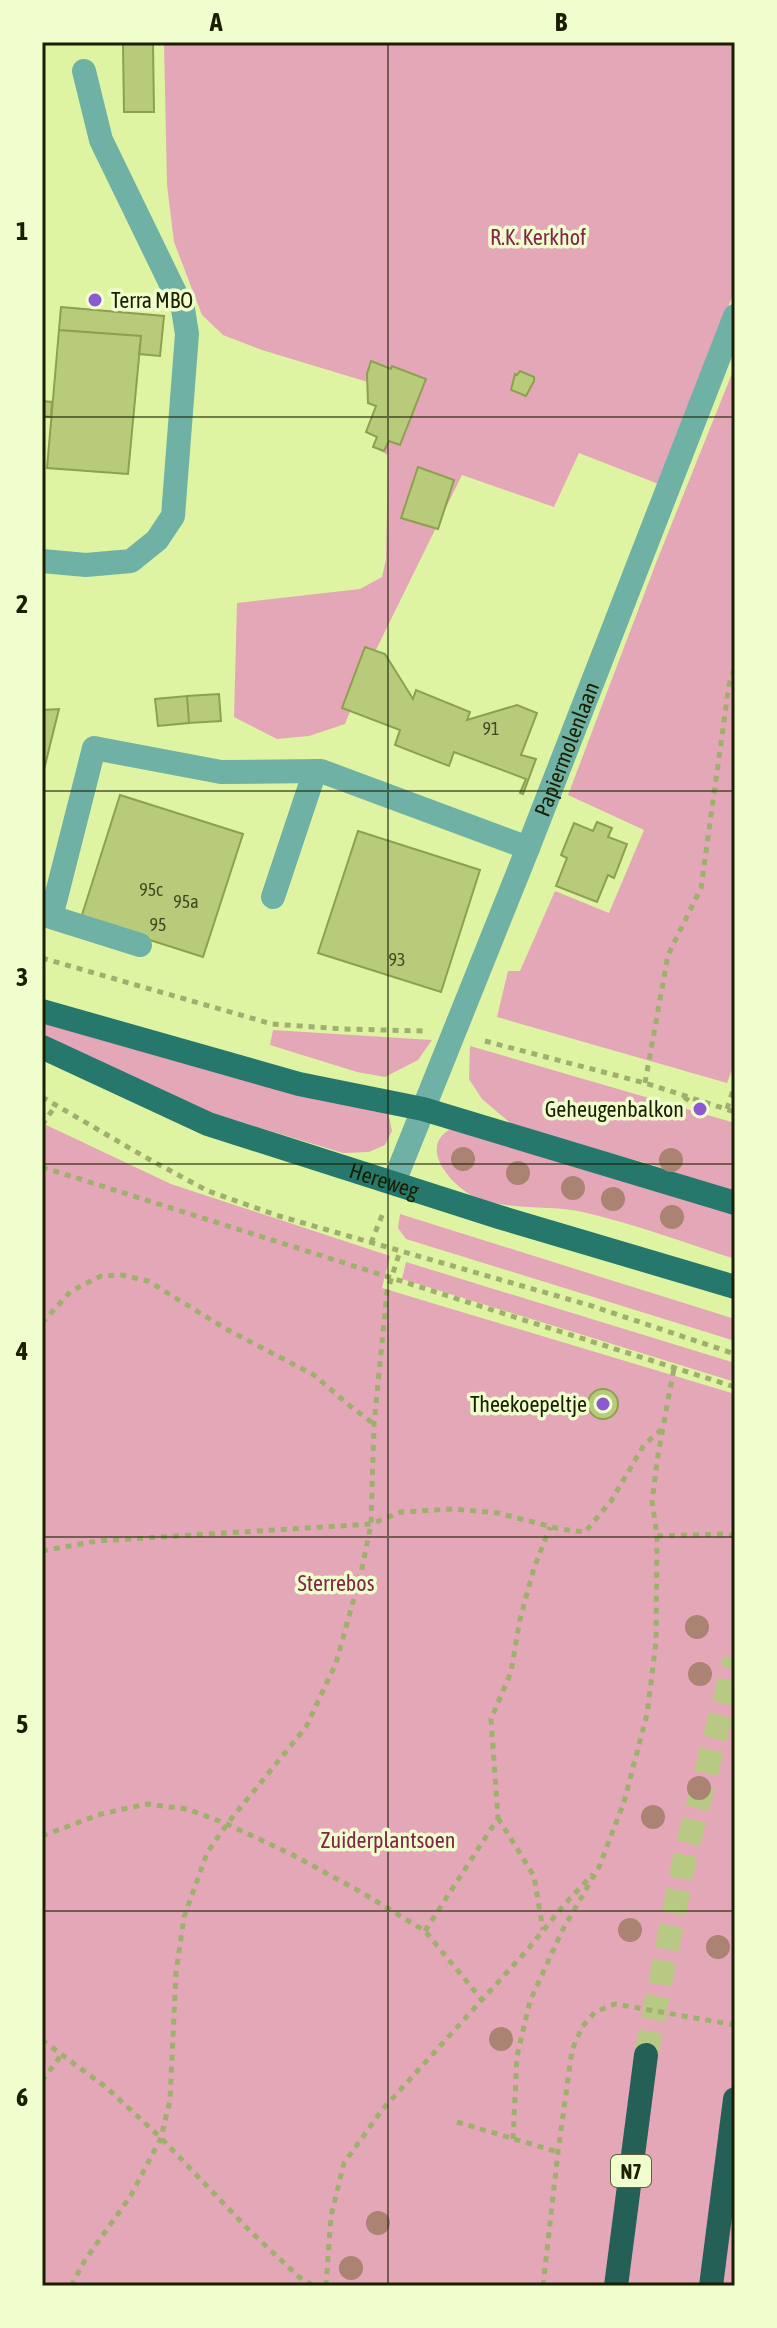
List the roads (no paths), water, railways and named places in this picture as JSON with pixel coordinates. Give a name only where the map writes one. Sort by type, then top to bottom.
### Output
[{"type":"highway","name":"N7","points":[[616,2286],[646,2055]]},
{"type":"highway","points":[[711,2286],[735,2099]]},
{"type":"main road","points":[[42,1011],[299,1084],[423,1109],[735,1203]]},
{"type":"main road","name":"Hereweg","points":[[42,1047],[208,1124],[499,1217],[735,1287]]},
{"type":"street","points":[[42,561],[86,565],[131,561],[157,540],[173,516],[187,334],[183,309],[101,140],[84,71]]},
{"type":"street","name":"Papiermolenlaan","points":[[394,1182],[735,316]]},
{"type":"street","points":[[140,945],[51,917],[94,748],[221,772],[321,771],[528,848]]},
{"type":"street","points":[[273,897],[315,771]]},
{"type":"tunnel","points":[[646,2055],[686,1852],[735,1659]]},
{"type":"place","name":"Terra MBO","points":[[95,300]]},
{"type":"place","name":"Geheugenbalkon","points":[[700,1109]]},
{"type":"place","name":"Theekoepeltje","points":[[603,1404]]},
{"type":"park label","name":"R.K. Kerkhof","points":[[538,237]]},
{"type":"park label","name":"Sterrebos","points":[[336,1583]]},
{"type":"park label","name":"Zuiderplantsoen","points":[[388,1840]]}]
